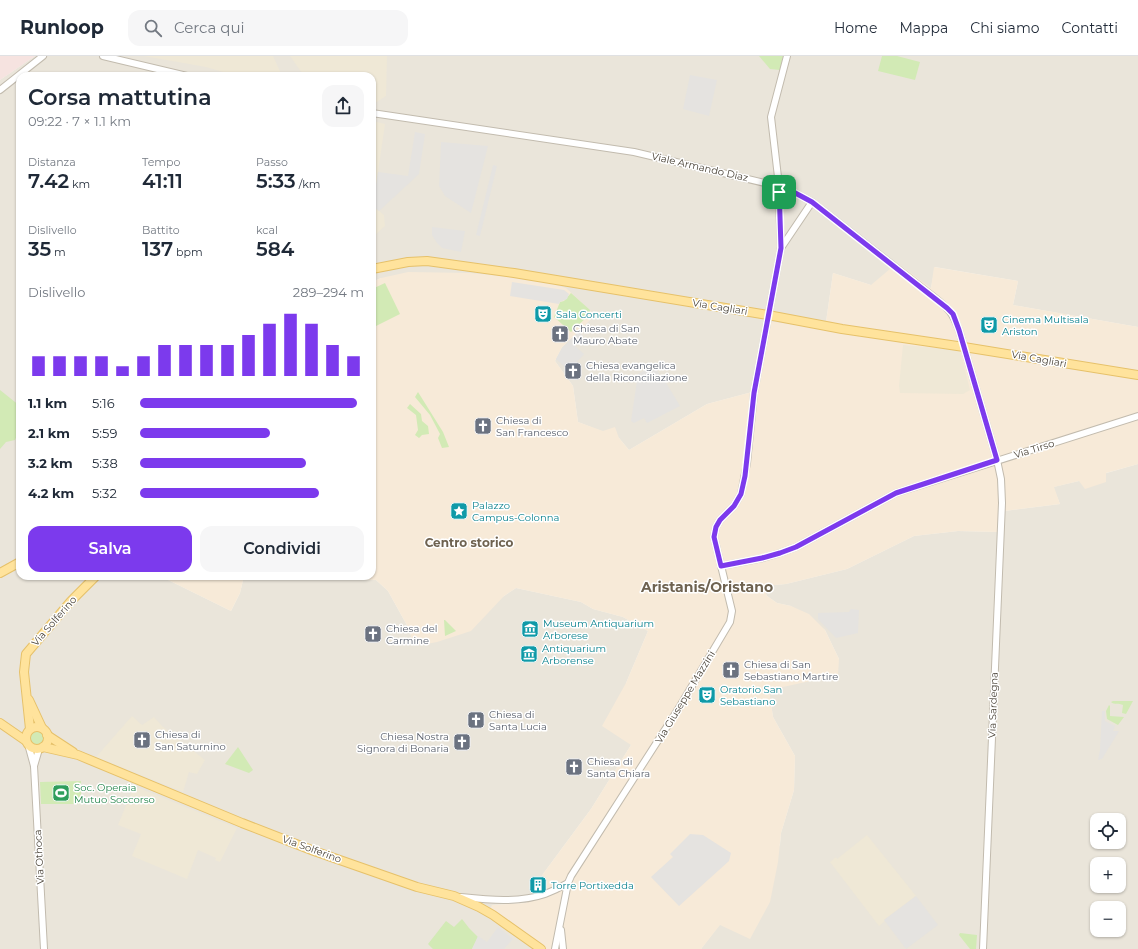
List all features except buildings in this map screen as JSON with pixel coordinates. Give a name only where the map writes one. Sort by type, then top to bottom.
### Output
[{"type":"main road","name":"Via Cagliari","points":[[376,268],[408,262],[427,261],[514,273],[768,315],[842,329],[1138,375]]},
{"type":"main road","points":[[0,573],[16,564]]},
{"type":"main road","name":"Via Solferino","points":[[29,729],[24,672],[26,654],[71,600],[92,580]]},
{"type":"main road","name":"Via Solferino","points":[[27,696],[45,732],[78,756]]},
{"type":"main road","points":[[3,725],[29,729],[38,726],[45,732],[47,743],[41,748],[33,748],[3,725]]},
{"type":"main road","points":[[27,742],[26,734],[29,729]]},
{"type":"main road","name":"Via Solferino","points":[[41,748],[78,756],[314,851],[417,887],[454,896],[493,915],[542,949]]},
{"type":"street","points":[[23,72],[43,56]]},
{"type":"street","points":[[103,56],[171,72]]},
{"type":"street","points":[[721,566],[714,537],[716,527],[720,520],[731,510],[741,494],[747,463],[754,393],[781,248],[779,186],[771,117],[787,56]]},
{"type":"street","points":[[0,90],[16,77]]},
{"type":"street","name":"Viale Armando Diaz","points":[[376,113],[634,152],[786,188],[812,202],[947,308],[953,314],[964,347]]},
{"type":"street","points":[[781,248],[812,202]]},
{"type":"street","points":[[780,231],[785,235],[790,233]]},
{"type":"street","name":"Via Sardegna","points":[[964,347],[997,460],[1001,479],[1002,495],[984,949]]},
{"type":"street","name":"Via Tirso","points":[[721,566],[780,553],[796,547],[896,493],[1138,416]]},
{"type":"street","name":"Via Giuseppe Mazzini","points":[[555,949],[561,926],[568,883],[678,711],[730,622],[732,611],[721,566]]},
{"type":"street","name":"Via Othoca","points":[[27,742],[34,766],[44,949]]},
{"type":"street","name":"Via Othoca","points":[[34,766],[41,748]]},
{"type":"street","points":[[454,896],[486,900],[513,900],[544,894],[568,883]]},
{"type":"street","points":[[479,907],[486,900]]},
{"type":"street","name":"Via Giuseppe Mazzini","points":[[561,926],[563,949]]},
{"type":"shaded area","points":[[0,56],[35,56],[0,80]]},
{"type":"shaded area","points":[[35,56],[1138,56],[1138,327],[1013,305],[1018,281],[935,267],[931,288],[871,285],[833,273],[825,329],[756,391],[707,404],[629,450],[619,438],[578,422],[573,386],[555,361],[562,347],[595,315],[381,278],[376,280],[376,72],[16,72],[16,580],[168,580],[231,611],[240,593],[243,580],[376,580],[388,591],[409,629],[412,640],[504,596],[516,588],[581,602],[593,609],[623,617],[648,631],[626,683],[631,745],[591,809],[543,874],[536,891],[526,903],[492,905],[542,949],[0,949],[0,80]]},
{"type":"shaded area","points":[[144,56],[273,56],[280,72],[223,72],[206,67]]},
{"type":"shaded area","points":[[290,56],[387,56],[386,96],[376,102],[376,72],[301,72]]},
{"type":"shaded area","points":[[690,75],[717,80],[709,116],[683,109]]},
{"type":"shaded area","points":[[376,122],[385,124],[376,186]]},
{"type":"shaded area","points":[[415,132],[425,134],[419,174],[379,211],[376,208],[376,186],[378,172],[408,176]]},
{"type":"shaded area","points":[[441,142],[488,146],[471,213],[445,196],[439,186]]},
{"type":"shaded area","points":[[493,165],[497,166],[480,236],[476,235]]},
{"type":"shaded area","points":[[376,208],[384,215],[385,226],[376,234]]},
{"type":"shaded area","points":[[432,227],[465,231],[461,252],[442,248],[432,235]]},
{"type":"shaded area","points":[[897,263],[931,288],[934,267],[1018,281],[1013,305],[1138,327],[1138,464],[1106,473],[1106,482],[1085,489],[1079,481],[1054,487],[1060,504],[1004,511],[998,532],[958,531],[914,536],[847,569],[786,584],[763,586],[767,596],[777,603],[791,606],[809,614],[825,630],[839,659],[838,675],[769,690],[773,717],[795,756],[794,790],[781,833],[778,862],[770,902],[750,939],[720,925],[701,949],[542,949],[489,912],[492,905],[526,903],[536,891],[543,874],[591,809],[631,745],[602,726],[626,683],[648,631],[623,617],[593,609],[581,602],[516,588],[504,596],[471,631],[437,642],[421,645],[412,640],[409,629],[388,591],[376,580],[376,280],[408,272],[470,273],[536,279],[566,288],[595,315],[562,347],[555,361],[573,386],[578,422],[603,431],[615,427],[619,438],[629,450],[707,404],[756,391],[768,321],[825,329],[833,273],[871,285]]},
{"type":"shaded area","points":[[512,282],[564,290],[569,294],[567,299],[559,304],[510,296]]},
{"type":"shaded area","points":[[579,332],[583,336],[575,346],[584,354],[569,371],[556,359],[562,348]]},
{"type":"shaded area","points":[[903,345],[958,350],[961,354],[970,390],[963,394],[900,393],[899,386]]},
{"type":"shaded area","points":[[654,365],[680,406],[647,423],[644,418],[634,423],[631,421],[638,374]]},
{"type":"shaded area","points":[[1138,464],[1138,949],[701,949],[780,845],[781,833],[794,790],[795,756],[773,717],[769,690],[839,659],[825,630],[791,606],[777,603],[767,596],[762,586],[786,584],[847,569],[914,536],[958,531],[998,532],[1004,511],[1060,504],[1053,487]]},
{"type":"shaded area","points":[[168,580],[243,580],[240,593],[231,611]]},
{"type":"shaded area","points":[[851,609],[859,610],[858,633],[836,638],[818,619],[818,613],[849,612]]},
{"type":"shaded area","points":[[1102,711],[1105,711],[1105,721],[1115,726],[1113,731],[1119,731],[1102,759],[1098,760],[1100,750]]},
{"type":"shaded area","points":[[132,716],[142,725],[154,717],[162,726],[205,760],[197,774],[189,772],[183,792],[96,757]]},
{"type":"shaded area","points":[[134,786],[237,828],[220,862],[215,860],[216,858],[198,850],[187,879],[132,856],[141,834],[118,825]]},
{"type":"shaded area","points":[[690,834],[703,835],[731,853],[729,861],[679,906],[651,877],[673,857],[670,854]]},
{"type":"shaded area","points":[[867,835],[916,896],[884,920],[885,921],[879,926],[830,862],[836,857],[837,859]]},
{"type":"shaded area","points":[[916,896],[938,925],[906,949],[884,920]]},
{"type":"shaded area","points":[[498,927],[513,939],[504,949],[472,949],[478,936],[487,942]]},
{"type":"green space","points":[[759,56],[783,56],[780,70],[770,69]]},
{"type":"green space","points":[[882,56],[897,56],[920,62],[915,80],[878,71]]},
{"type":"green space","points":[[385,283],[400,314],[376,326],[376,287]]},
{"type":"green space","points":[[571,293],[590,310],[590,314],[571,332],[554,317],[560,302],[564,301]]},
{"type":"green space","points":[[0,390],[16,403],[16,438],[15,440],[6,442],[0,449]]},
{"type":"green space","points":[[418,392],[443,432],[449,447],[442,448],[438,438],[440,434],[430,415],[415,397]]},
{"type":"green space","points":[[410,404],[421,414],[422,421],[428,426],[429,434],[422,435],[419,438],[415,435],[418,430],[416,415],[407,408]]},
{"type":"green space","points":[[445,620],[456,631],[445,636]]},
{"type":"green space","points":[[1133,701],[1126,714],[1122,713],[1123,705],[1111,702]]},
{"type":"green space","points":[[1109,705],[1110,716],[1124,717],[1118,725],[1107,719],[1106,711]]},
{"type":"green space","points":[[37,729],[41,730],[45,734],[45,742],[41,746],[37,747],[33,746],[29,742],[28,738],[29,734],[33,730]]},
{"type":"green space","points":[[238,747],[253,770],[249,773],[225,764]]},
{"type":"green space","name":"Soc. Operaia Mutuo Soccorso","points":[[81,781],[81,804],[41,804],[40,782]]},
{"type":"green space","points":[[462,919],[478,937],[472,949],[433,949],[428,944],[446,921],[454,927]]},
{"type":"green space","points":[[960,933],[977,935],[976,949],[970,949],[959,935]]},
{"type":"place","name":"Sala Concerti","points":[[543,314]]},
{"type":"place","name":"Cinema Multisala Ariston","points":[[989,325]]},
{"type":"place","name":"Chiesa di San Mauro Abate","points":[[560,334]]},
{"type":"place","name":"Chiesa evangelica della Riconciliazione","points":[[573,371]]},
{"type":"place","name":"Chiesa di San Francesco","points":[[483,426]]},
{"type":"place","name":"Palazzo Campus-Colonna","points":[[459,511]]},
{"type":"place","name":"Museum Antiquarium Arborese","points":[[530,629]]},
{"type":"place","name":"Chiesa del Carmine","points":[[373,634]]},
{"type":"place","name":"Antiquarium Arborense","points":[[529,654]]},
{"type":"place","name":"Chiesa di San Sebastiano Martire","points":[[731,670]]},
{"type":"place","name":"Oratorio San Sebastiano","points":[[707,695]]},
{"type":"place","name":"Chiesa di Santa Lucia","points":[[476,720]]},
{"type":"place","name":"Chiesa di San Saturnino","points":[[142,740]]},
{"type":"place","name":"Chiesa Nostra Signora di Bonaria","points":[[462,742]]},
{"type":"place","name":"Chiesa di Santa Chiara","points":[[574,767]]},
{"type":"place","name":"Soc. Operaia Mutuo Soccorso","points":[[61,793]]},
{"type":"place","name":"Torre Portixedda","points":[[538,885]]},
{"type":"district","name":"Centro storico","points":[[469,542]]},
{"type":"district","name":"Aristanis/Oristano","points":[[707,587]]},
{"type":"route","points":[[779,186],[805,197],[953,314],[997,460],[896,493],[796,547],[762,558],[721,566],[714,537],[716,527],[720,520],[734,506],[741,494],[747,463],[754,393],[781,248],[779,192],[779,186]]}]
